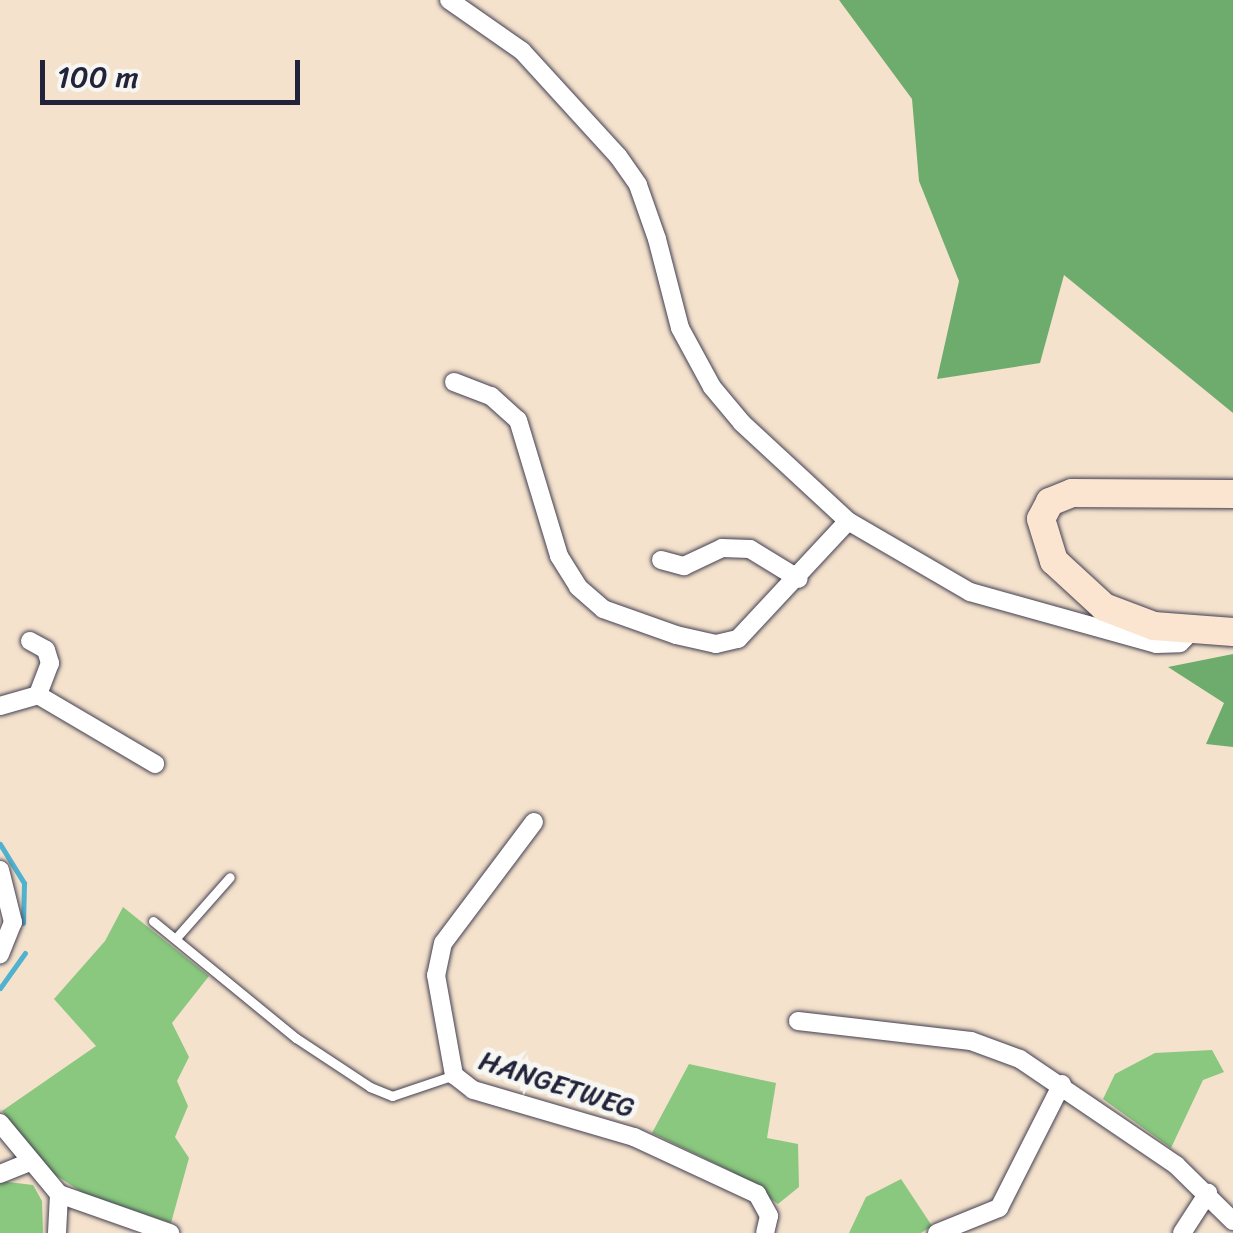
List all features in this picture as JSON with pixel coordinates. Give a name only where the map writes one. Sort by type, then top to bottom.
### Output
[{"type":"street","points":[[449,0],[522,52],[618,156],[638,185],[657,239],[680,328],[712,386],[742,423],[848,521],[970,592],[1156,644],[1180,643],[1192,632]]},
{"type":"street","points":[[454,382],[491,396],[518,420],[559,556],[578,587],[603,609],[716,644],[738,639],[800,578],[848,521]]},
{"type":"street","points":[[1233,494],[1072,493],[1050,502],[1041,519],[1054,561],[1077,587],[1104,607],[1192,632],[1233,632]]},
{"type":"street","points":[[661,560],[684,566],[722,548],[750,549],[800,578]]},
{"type":"street","points":[[30,641],[46,650],[50,663],[38,695]]},
{"type":"street","points":[[0,706],[38,695],[154,764]]},
{"type":"street","name":"HANGETWEG","points":[[534,822],[442,943],[436,975],[454,1075],[473,1090],[634,1137],[758,1194],[770,1216],[765,1233]]},
{"type":"street","points":[[0,870],[13,922],[0,955]]},
{"type":"street","points":[[798,1021],[971,1041],[1020,1059],[1062,1084],[1208,1193],[1233,1221]]},
{"type":"street","points":[[937,1233],[1000,1208],[1062,1084]]},
{"type":"street","points":[[0,1124],[59,1194],[170,1233]]},
{"type":"street","points":[[0,1174],[29,1162]]},
{"type":"street","points":[[1182,1233],[1208,1193]]},
{"type":"street","points":[[57,1233],[59,1194]]},
{"type":"lane","points":[[176,938],[230,877]]},
{"type":"lane","points":[[153,922],[296,1038],[370,1087],[392,1096],[454,1075]]},
{"type":"green space","points":[[839,0],[1233,0],[1233,413],[1064,275],[1040,363],[937,379],[959,281],[919,181],[912,99]]},
{"type":"green space","points":[[1233,654],[1233,747],[1206,744],[1224,703],[1168,667]]},
{"type":"green space","points":[[123,907],[209,976],[172,1023],[189,1057],[177,1081],[188,1106],[175,1137],[189,1158],[171,1223],[83,1193],[48,1170],[2,1111],[96,1046],[54,999],[105,941]]},
{"type":"green space","points":[[1212,1050],[1224,1072],[1203,1080],[1171,1148],[1103,1099],[1115,1074],[1155,1053]]},
{"type":"green space","points":[[689,1064],[776,1083],[767,1138],[798,1144],[799,1187],[778,1204],[731,1171],[652,1133]]},
{"type":"green space","points":[[901,1179],[932,1226],[921,1233],[849,1233],[866,1197]]},
{"type":"green space","points":[[0,1181],[33,1185],[42,1201],[43,1233],[0,1233]]},
{"type":"waterway","points":[[0,844],[24,883],[23,923]]},
{"type":"waterway","points":[[0,988],[25,953]]}]
